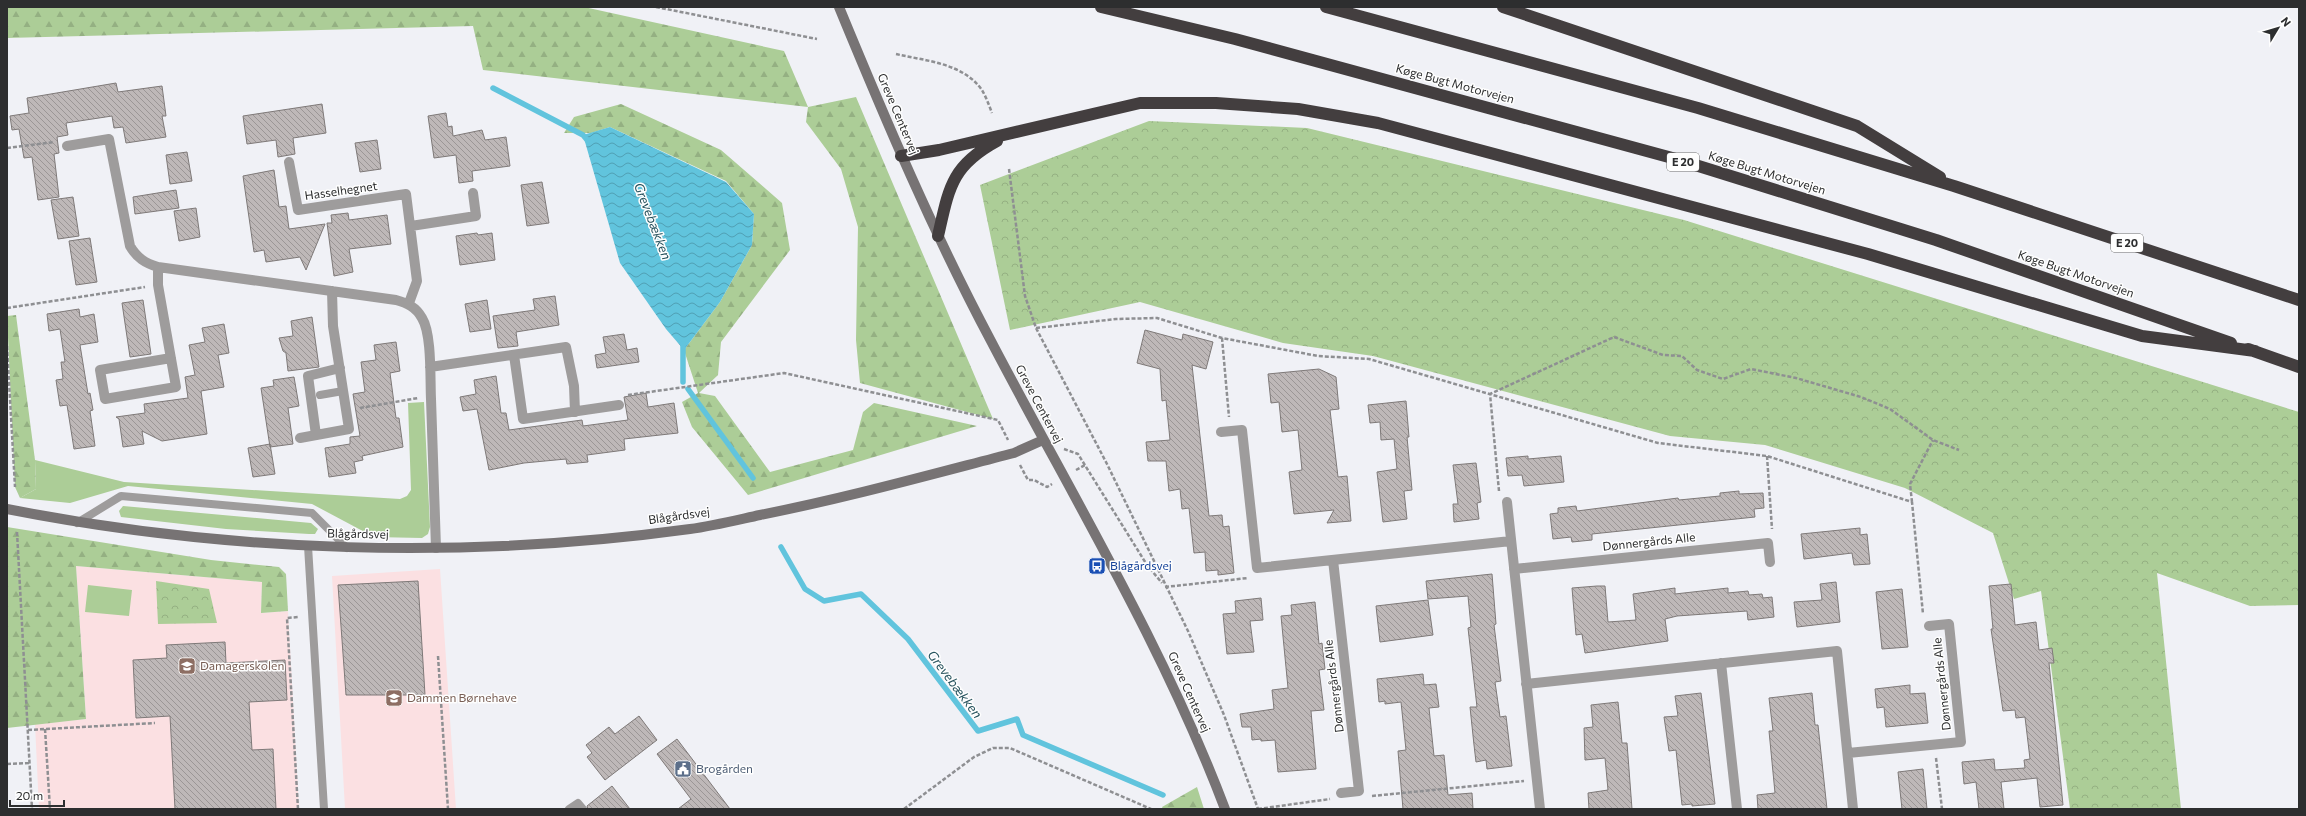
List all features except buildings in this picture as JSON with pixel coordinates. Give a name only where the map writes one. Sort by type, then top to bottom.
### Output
[{"type":"highway","name":"Køge Bugt Motorvejen","points":[[1102,7],[1235,39],[1676,159],[1936,240],[2299,367]]},
{"type":"highway","name":"E 20","points":[[1326,7],[1698,108],[1954,186],[2299,300]]},
{"type":"highway","points":[[1503,7],[1857,126],[1954,186]]},
{"type":"highway","points":[[901,156],[939,150],[1140,103],[1216,103],[1298,108],[1378,124],[1868,254],[2142,336],[2255,351]]},
{"type":"highway","points":[[938,236],[949,188],[960,169],[979,151],[1010,133]]},
{"type":"street","name":"Greve Centervej","points":[[839,7],[901,156],[938,236],[1063,478],[1130,598],[1171,680],[1225,809]]},
{"type":"street","points":[[67,146],[109,139],[130,246],[136,256],[146,263],[158,268],[332,291],[409,303],[423,318],[427,329],[430,367],[436,548]]},
{"type":"street","name":"Hasselhegnet","points":[[289,162],[298,210],[406,194],[417,281],[409,303]]},
{"type":"street","points":[[411,226],[476,216],[473,193]]},
{"type":"street","points":[[158,268],[158,285],[171,358],[176,387],[105,399],[100,370],[171,358]]},
{"type":"street","points":[[300,438],[349,429],[333,326],[332,291]]},
{"type":"street","points":[[430,367],[566,348],[574,386],[575,412]]},
{"type":"street","points":[[514,355],[523,419],[619,405]]},
{"type":"street","points":[[316,435],[308,376],[340,368]]},
{"type":"street","points":[[1226,432],[1242,430],[1256,568],[1511,541]]},
{"type":"street","name":"Blågårdsvej","points":[[7,509],[77,523],[201,537],[308,546],[347,548],[436,548],[554,543],[692,529],[864,492],[1014,453],[1043,440]]},
{"type":"street","points":[[1507,502],[1540,809]]},
{"type":"street","points":[[1768,543],[1770,562]]},
{"type":"street","name":"Dønnergårds Alle","points":[[1514,569],[1768,543]]},
{"type":"street","name":"Dønnergårds Alle","points":[[1333,560],[1359,791]]},
{"type":"street","name":"Dønnergårds Alle","points":[[1848,753],[1962,742],[1949,624],[1929,626]]},
{"type":"street","points":[[1526,684],[1837,651],[1854,809]]},
{"type":"street","points":[[1721,663],[1737,809]]},
{"type":"street","points":[[1341,793],[1359,791]]},
{"type":"lane","points":[[320,395],[343,391]]},
{"type":"lane","points":[[77,523],[121,496],[312,513],[347,548]]},
{"type":"lane","points":[[308,546],[324,809]]},
{"type":"lane","points":[[569,809],[578,803],[583,809]]},
{"type":"path","points":[[656,7],[817,39]]},
{"type":"path","points":[[896,54],[954,67],[970,78],[982,91],[992,113]]},
{"type":"path","points":[[7,148],[59,141],[67,146]]},
{"type":"path","points":[[1009,169],[1025,296],[1036,328],[1107,464],[1188,631],[1224,715],[1258,809],[1328,801],[1341,793]]},
{"type":"path","points":[[7,308],[158,285]]},
{"type":"path","points":[[1036,328],[1116,318],[1157,318],[1222,338],[1318,356],[1370,359],[1658,443],[1767,456],[1912,502]]},
{"type":"path","points":[[1490,394],[1614,337],[1663,355],[1682,356],[1698,370],[1722,379],[1752,370],[1796,378],[1861,397],[1890,409],[1933,440],[1959,450]]},
{"type":"path","points":[[1222,338],[1226,432]]},
{"type":"path","points":[[7,346],[15,487]]},
{"type":"path","points":[[619,405],[622,396],[784,373],[998,420],[1028,480],[1034,480],[1047,487],[1085,465]]},
{"type":"path","points":[[418,391],[418,398]]},
{"type":"path","points":[[1490,394],[1500,502],[1507,502]]},
{"type":"path","points":[[346,410],[431,397]]},
{"type":"path","points":[[1043,440],[1078,454],[1147,565],[1166,587]]},
{"type":"path","points":[[1929,626],[1923,616],[1910,484],[1933,440]]},
{"type":"path","points":[[1767,456],[1772,534],[1768,543]]},
{"type":"path","points":[[17,532],[32,809]]},
{"type":"path","points":[[1166,587],[1249,578],[1256,568]]},
{"type":"path","points":[[298,809],[287,618],[312,616]]},
{"type":"path","points":[[438,656],[448,809]]},
{"type":"path","points":[[28,730],[155,723]]},
{"type":"path","points":[[45,729],[50,809]]},
{"type":"path","points":[[1935,744],[1942,809]]},
{"type":"path","points":[[904,809],[974,757],[993,748],[1010,748],[1151,809]]},
{"type":"path","points":[[7,764],[30,763]]},
{"type":"path","points":[[1359,791],[1360,797],[1537,780]]},
{"type":"shaded area","name":"Damagerskolen","points":[[76,566],[262,582],[261,613],[288,611],[299,809],[39,809],[35,724],[86,719]]},
{"type":"shaded area","name":"Dammen Børnehave","points":[[440,569],[456,809],[345,809],[332,576]]},
{"type":"green space","points":[[7,7],[584,7],[784,51],[808,107],[483,70],[473,26],[7,38]]},
{"type":"green space","points":[[856,97],[993,419],[860,383],[856,340],[858,227],[841,169],[806,122],[808,107]]},
{"type":"green space","points":[[621,104],[721,150],[782,203],[790,250],[721,342],[718,375],[699,393],[715,396],[770,472],[853,450],[863,412],[874,403],[977,426],[748,495],[692,427],[682,402],[698,393],[684,350],[720,302],[752,245],[754,214],[726,181],[610,127],[591,133],[564,133],[574,117]]},
{"type":"green space","points":[[1149,121],[1307,128],[1684,220],[2299,412],[2299,605],[2250,606],[2157,573],[2181,809],[2070,809],[2041,591],[2014,599],[1993,533],[1905,488],[1765,445],[1670,436],[1373,356],[1283,343],[1140,302],[1010,330],[980,185]]},
{"type":"green space","points":[[16,315],[35,460],[36,489],[20,498],[15,487],[7,316]]},
{"type":"green space","points":[[424,402],[430,527],[428,534],[422,538],[374,537],[312,504],[128,486],[70,503],[20,498],[36,489],[35,460],[124,482],[400,499],[407,496],[411,490],[408,403]]},
{"type":"green space","points":[[123,506],[311,523],[318,529],[315,534],[309,534],[226,529],[121,517],[119,511]]},
{"type":"green space","points":[[7,527],[211,560],[279,567],[286,574],[288,611],[261,613],[262,582],[76,566],[86,719],[7,728]]},
{"type":"green space","points":[[156,581],[209,589],[217,623],[158,624]]},
{"type":"green space","points":[[88,585],[132,590],[129,616],[85,612]]},
{"type":"green space","points":[[1197,787],[1204,809],[1163,809],[1162,807]]},
{"type":"water","points":[[610,127],[726,182],[754,214],[752,245],[720,302],[684,350],[666,329],[620,263],[583,135]]},
{"type":"waterway","name":"Grevebækken","points":[[493,88],[583,135],[588,141]]},
{"type":"waterway","name":"Grevebækken","points":[[683,344],[683,382]]},
{"type":"waterway","name":"Grevebækken","points":[[688,389],[753,478]]},
{"type":"waterway","name":"Grevebækken","points":[[781,547],[805,589],[824,601],[861,594],[908,639],[978,731],[1017,719],[1023,735],[1163,795]]},
{"type":"place","name":"Blågårdsvej","points":[[1097,566]]},
{"type":"place","name":"Damagerskolen","points":[[187,666]]},
{"type":"place","name":"Dammen Børnehave","points":[[394,698]]},
{"type":"place","name":"Brogården","points":[[683,769]]}]
